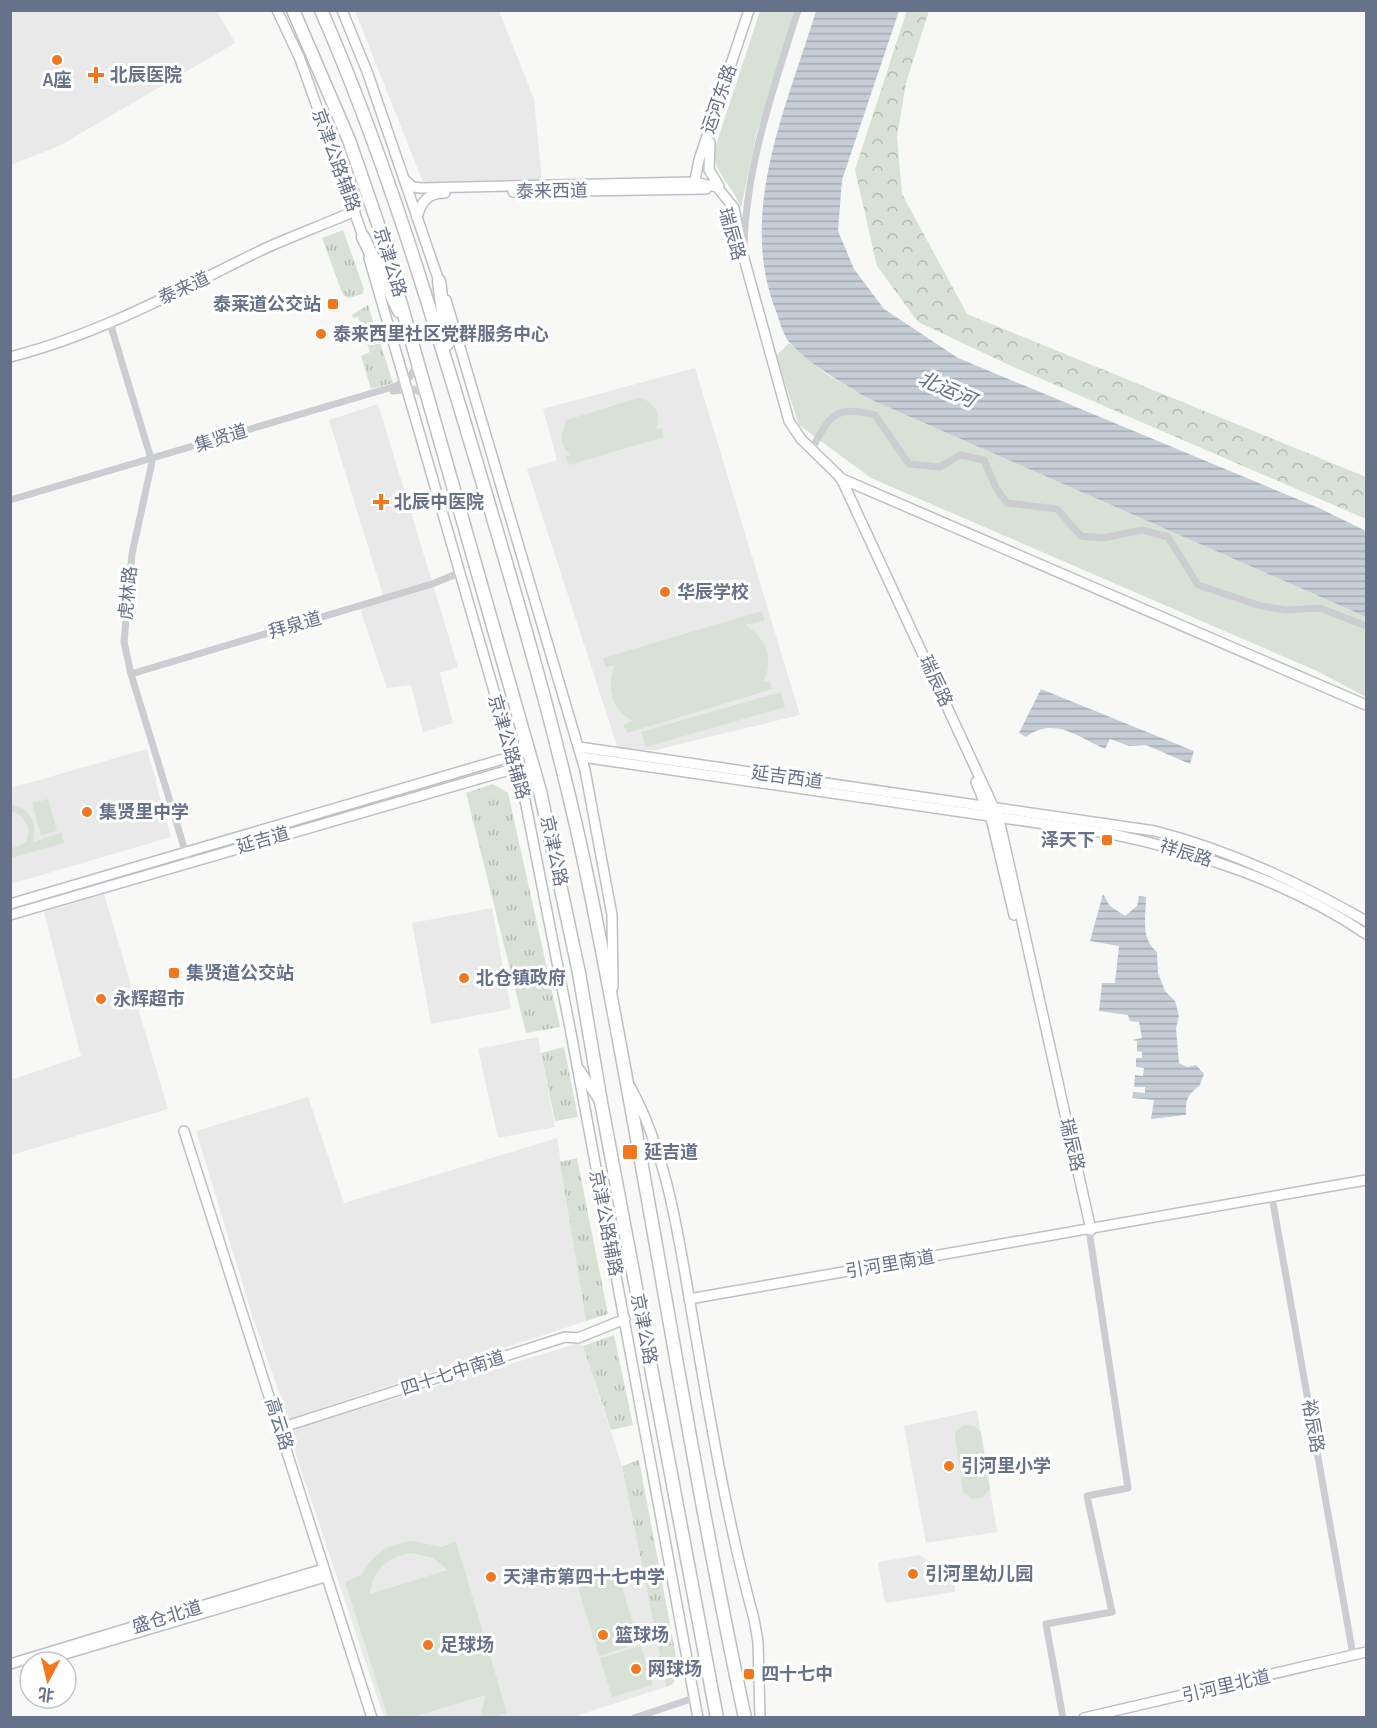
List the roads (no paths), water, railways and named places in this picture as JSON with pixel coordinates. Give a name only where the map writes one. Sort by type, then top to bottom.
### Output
[{"type":"highway","name":"京津公路","points":[[293,10],[349,140],[380,226],[540,791],[579,973],[601,1102],[717,1718]]},
{"type":"highway","name":"京津公路","points":[[321,10],[371,132],[449,369],[545,699],[590,888],[627,1080],[701,1495],[745,1718]]},
{"type":"highway","points":[[363,237],[409,330]]},
{"type":"highway","points":[[439,280],[449,369]]},
{"type":"street","name":"京津公路辅路","points":[[277,10],[300,59],[355,211],[516,768],[577,1067],[698,1718]]},
{"type":"street","points":[[342,10],[368,74],[439,280],[582,757],[612,915],[614,1013]]},
{"type":"street","points":[[700,183],[710,142],[751,10]]},
{"type":"street","name":"运河东路","points":[[700,183],[699,160],[751,10]]},
{"type":"street","points":[[742,269],[745,215],[759,133],[798,10]]},
{"type":"street","points":[[710,142],[709,170],[719,193]]},
{"type":"street","name":"泰来西道","points":[[404,179],[413,187],[422,188],[700,183]]},
{"type":"street","name":"泰来西道","points":[[417,218],[421,204],[427,197],[437,193],[700,183]]},
{"type":"street","name":"瑞辰路","points":[[700,183],[719,193],[734,207],[743,255],[786,413],[796,433],[836,476],[991,806],[1089,1230]]},
{"type":"street","name":"瑞辰路","points":[[719,193],[731,217],[742,269],[786,424],[797,442],[836,476]]},
{"type":"street","name":"泰来道","points":[[10,357],[41,349],[110,323],[269,247],[355,211]]},
{"type":"street","name":"虎林路","points":[[110,323],[152,460],[132,554],[124,642],[131,674],[188,862]]},
{"type":"street","points":[[418,359],[415,370],[405,385],[420,391],[429,398]]},
{"type":"street","name":"集贤道","points":[[10,502],[405,385]]},
{"type":"street","points":[[812,449],[828,420],[852,409],[875,415],[909,464],[940,467],[960,455],[984,460],[996,488],[1007,503],[1057,509],[1081,536],[1103,538],[1142,530],[1168,537],[1198,585],[1261,606],[1286,610],[1320,608],[1366,626]]},
{"type":"street","points":[[836,476],[1366,705]]},
{"type":"street","name":"拜泉道","points":[[131,674],[432,584],[459,573]]},
{"type":"street","points":[[513,756],[522,749],[526,736]]},
{"type":"street","name":"延吉西道","points":[[579,747],[991,806]]},
{"type":"street","name":"延吉道","points":[[10,904],[513,756]]},
{"type":"street","name":"延吉西道","points":[[582,757],[995,818]]},
{"type":"street","points":[[516,768],[528,770],[540,791]]},
{"type":"street","name":"延吉道","points":[[10,915],[516,768]]},
{"type":"street","points":[[983,789],[1002,803],[1019,810]]},
{"type":"street","points":[[991,806],[1017,821]]},
{"type":"street","name":"祥辰路","points":[[991,806],[1113,823],[1194,841],[1314,892],[1366,921]]},
{"type":"street","name":"祥辰路","points":[[995,818],[1155,842],[1199,856],[1305,900],[1366,934]]},
{"type":"street","points":[[577,1067],[601,1102]]},
{"type":"street","points":[[627,1080],[655,1140],[689,1299],[706,1394],[758,1642],[760,1718]]},
{"type":"street","name":"高云路","points":[[184,1131],[372,1718]]},
{"type":"street","name":"引河里南道","points":[[689,1299],[1366,1180]]},
{"type":"street","name":"裕辰路","points":[[1272,1197],[1353,1655]]},
{"type":"street","points":[[1063,1718],[1046,1624],[1112,1612],[1087,1496],[1128,1488],[1089,1230]]},
{"type":"street","name":"四十七中南道","points":[[280,1428],[564,1337],[578,1338],[624,1319]]},
{"type":"street","name":"盛仓北道","points":[[77,1650],[324,1573]]},
{"type":"street","name":"盛仓北道","points":[[10,1664],[324,1573]]},
{"type":"street","name":"引河里北道","points":[[1084,1718],[1366,1652]]},
{"type":"street","points":[[634,1718],[694,1698]]},
{"type":"water","name":"北运河","points":[[816,11],[899,11],[842,180],[838,231],[854,269],[884,309],[958,358],[1319,508],[1366,531],[1366,617],[865,397],[817,366],[788,341],[780,324],[765,274],[762,236],[764,198],[780,122]]},
{"type":"water","points":[[1041,689],[1194,751],[1190,764],[1146,745],[1129,746],[1110,739],[1105,749],[1076,734],[1056,728],[1036,731],[1026,737],[1019,733]]},
{"type":"water","points":[[1103,894],[1110,906],[1125,916],[1137,906],[1139,896],[1146,897],[1146,934],[1157,952],[1158,973],[1165,991],[1175,1001],[1179,1016],[1176,1028],[1179,1063],[1187,1067],[1196,1065],[1204,1074],[1200,1085],[1188,1098],[1186,1115],[1151,1119],[1154,1100],[1132,1098],[1133,1092],[1145,1093],[1145,1087],[1134,1087],[1135,1075],[1143,1076],[1144,1068],[1136,1067],[1136,1058],[1142,1058],[1142,1052],[1137,1051],[1137,1041],[1132,1040],[1142,1038],[1139,1022],[1130,1021],[1128,1015],[1099,1011],[1102,983],[1115,983],[1119,946],[1090,941]]},
{"type":"place","name":"A座","points":[[57,60]]},
{"type":"place","name":"北辰医院","points":[[96,75]]},
{"type":"place","name":"泰莱道公交站","points":[[333,304]]},
{"type":"place","name":"泰来西里社区党群服务中心","points":[[321,334]]},
{"type":"place","name":"北辰中医院","points":[[381,502]]},
{"type":"place","name":"华辰学校","points":[[665,592]]},
{"type":"place","name":"集贤里中学","points":[[87,812]]},
{"type":"place","name":"泽天下","points":[[1107,840]]},
{"type":"place","name":"集贤道公交站","points":[[174,973]]},
{"type":"place","name":"北仓镇政府","points":[[464,978]]},
{"type":"place","name":"永辉超市","points":[[101,999]]},
{"type":"place","name":"延吉道","points":[[630,1152]]},
{"type":"place","name":"引河里小学","points":[[949,1466]]},
{"type":"place","name":"引河里幼儿园","points":[[913,1574]]},
{"type":"place","name":"天津市第四十七中学","points":[[491,1577]]},
{"type":"place","name":"篮球场","points":[[603,1635]]},
{"type":"place","name":"足球场","points":[[428,1645]]},
{"type":"place","name":"网球场","points":[[636,1669]]},
{"type":"place","name":"四十七中","points":[[749,1674]]}]
